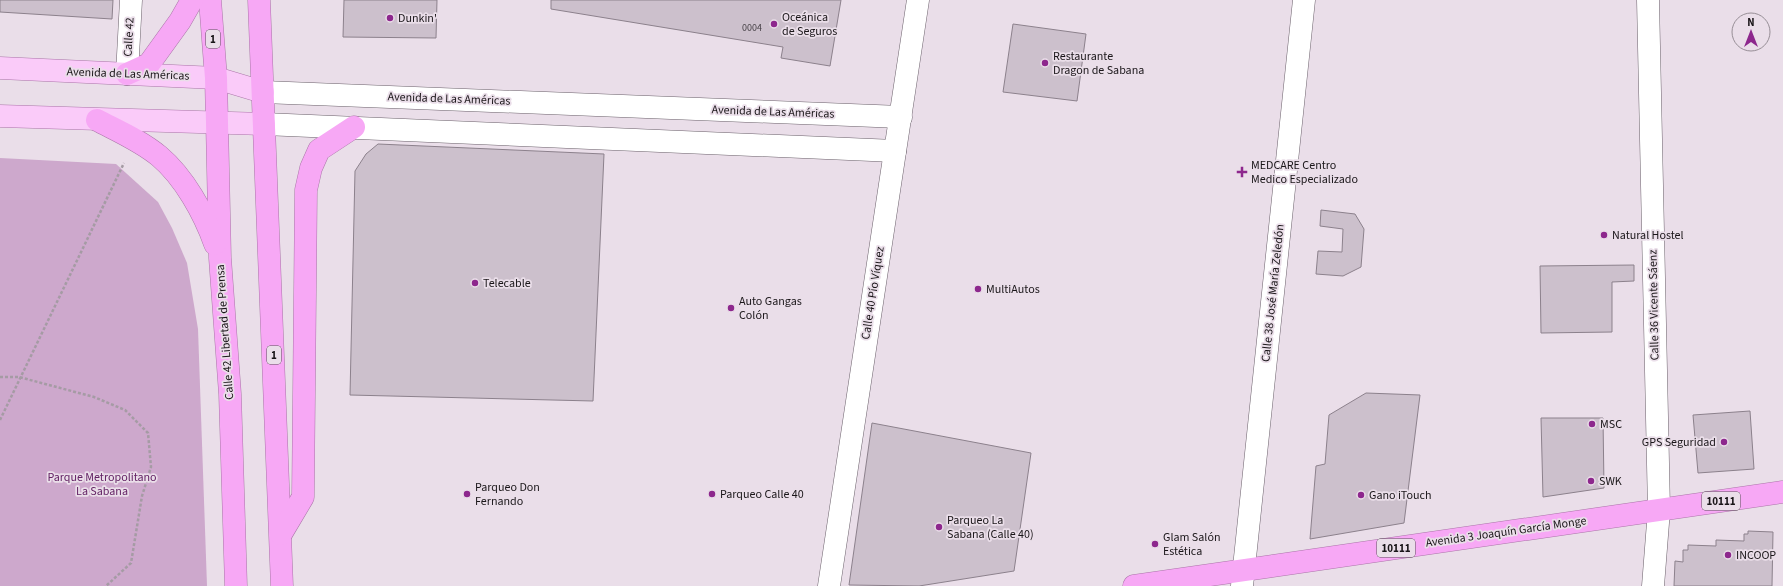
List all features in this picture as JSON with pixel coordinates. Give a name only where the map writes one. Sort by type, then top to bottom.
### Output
[{"type":"highway","points":[[127,74],[149,64],[180,21],[192,0]]},
{"type":"highway","name":"1","points":[[210,0],[216,78]]},
{"type":"highway","name":"1","points":[[259,0],[282,586]]},
{"type":"highway","name":"Calle 42 Libertad de Prensa","points":[[216,78],[220,258],[230,394],[236,586]]},
{"type":"highway","points":[[97,120],[132,138],[159,156],[187,187],[207,221],[220,258]]},
{"type":"highway","points":[[281,534],[303,497],[306,190],[311,168],[319,150],[354,127]]},
{"type":"highway","name":"Avenida 3 Joaquín García Monge","points":[[1134,586],[1243,578],[1659,510],[1783,492]]},
{"type":"main road","name":"Avenida de Las Américas","points":[[0,68],[216,78],[263,92]]},
{"type":"main road","points":[[0,116],[264,124]]},
{"type":"street","name":"Calle 42","points":[[127,74],[131,0]]},
{"type":"street","name":"Calle 40 Pío Víquez","points":[[829,586],[918,0]]},
{"type":"street","name":"Calle 38 José María Zeledón","points":[[1243,578],[1304,0]]},
{"type":"street","name":"Calle 36 Vicente Sáenz","points":[[1648,0],[1659,510],[1653,586]]},
{"type":"street","name":"Avenida de Las Américas","points":[[263,92],[901,117]]},
{"type":"street","points":[[264,124],[354,127],[662,149],[895,151]]},
{"type":"path","points":[[0,420],[124,162]]},
{"type":"path","points":[[0,378],[20,377],[94,397],[125,410],[148,433],[151,467],[142,496],[131,563],[106,586]]},
{"type":"green space","name":"Parque Metropolitano La Sabana","points":[[0,158],[116,164],[158,202],[172,228],[187,263],[198,329],[207,586],[0,586]]},
{"type":"building","points":[[0,0],[113,0],[112,19],[0,12]]},
{"type":"building","name":"Dunkin'","points":[[344,0],[437,0],[436,38],[343,37]]},
{"type":"building","points":[[551,0],[841,0],[830,66],[781,58],[783,47],[551,9]]},
{"type":"building","name":"Restaurante Dragon de Sabana","points":[[1013,24],[1086,34],[1077,101],[1003,92]]},
{"type":"building","name":"Telecable","points":[[378,144],[604,154],[593,401],[350,395],[355,171],[366,154]]},
{"type":"building","points":[[1321,210],[1355,214],[1364,229],[1361,267],[1343,276],[1316,274],[1318,251],[1342,252],[1343,229],[1320,226]]},
{"type":"building","points":[[1634,265],[1634,281],[1612,282],[1612,332],[1541,333],[1540,266]]},
{"type":"building","name":"Gano iTouch","points":[[1366,393],[1420,395],[1404,523],[1310,539],[1316,466],[1325,464],[1329,415]]},
{"type":"building","name":"GPS Seguridad","points":[[1750,411],[1754,469],[1698,473],[1693,415]]},
{"type":"building","points":[[1541,418],[1603,418],[1604,488],[1543,497]]},
{"type":"building","name":"Parqueo La Sabana (Calle 40)","points":[[872,423],[1031,453],[1014,571],[919,586],[849,585]]},
{"type":"building","name":"INCOOP","points":[[1748,531],[1773,532],[1772,586],[1674,586],[1675,561],[1683,562],[1683,550],[1688,550],[1688,545],[1716,546],[1716,540],[1744,541],[1744,534],[1748,534]]},
{"type":"place","name":"Dunkin'","points":[[390,18]]},
{"type":"place","name":"Oceánica de Seguros","points":[[774,24]]},
{"type":"place","name":"Restaurante Dragon de Sabana","points":[[1045,63]]},
{"type":"place","name":"MEDCARE Centro Medico Especializado","points":[[1242,172]]},
{"type":"place","name":"Natural Hostel","points":[[1604,235]]},
{"type":"place","name":"Telecable","points":[[475,283]]},
{"type":"place","name":"MultiAutos","points":[[978,289]]},
{"type":"place","name":"Auto Gangas Colón","points":[[731,308]]},
{"type":"place","name":"MSC","points":[[1592,424]]},
{"type":"place","name":"GPS Seguridad","points":[[1724,442]]},
{"type":"place","name":"SWK","points":[[1591,481]]},
{"type":"place","name":"Parqueo Don Fernando","points":[[467,494]]},
{"type":"place","name":"Parqueo Calle 40","points":[[712,494]]},
{"type":"place","name":"Gano iTouch","points":[[1361,495]]},
{"type":"place","name":"Parqueo La Sabana (Calle 40)","points":[[939,527]]},
{"type":"place","name":"Glam Salón Estética","points":[[1155,544]]},
{"type":"place","name":"INCOOP","points":[[1728,555]]}]
